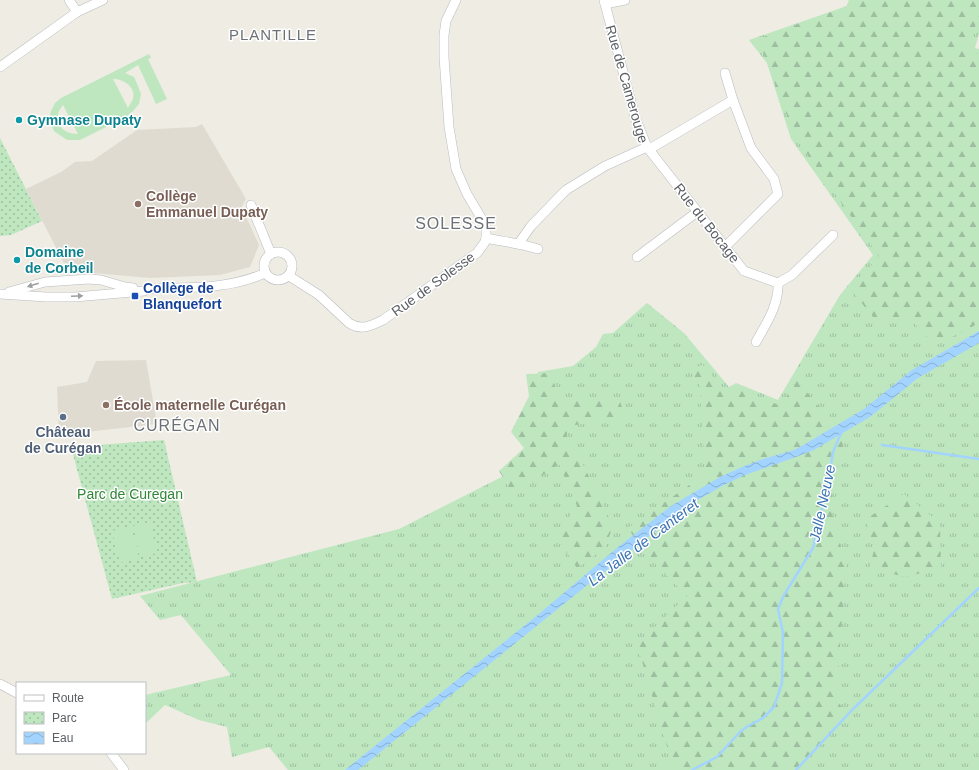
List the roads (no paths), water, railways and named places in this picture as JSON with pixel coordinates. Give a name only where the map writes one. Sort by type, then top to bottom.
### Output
[{"type":"street","points":[[69,0],[77,12]]},
{"type":"street","points":[[0,67],[77,12],[103,0]]},
{"type":"street","name":"Rue de Solesse","points":[[289,276],[319,295],[349,323],[358,327],[368,327],[383,320],[477,253],[481,248],[486,238],[486,226],[461,182],[456,169],[452,150],[444,45],[446,21],[456,0]]},
{"type":"street","name":"Rue de Camerouge","points":[[519,243],[531,226],[556,198],[566,190],[605,166],[647,147],[635,118],[604,2],[625,0]]},
{"type":"street","points":[[725,73],[733,100],[751,148],[774,179],[778,194],[726,247]]},
{"type":"street","points":[[647,147],[653,146],[733,100]]},
{"type":"street","name":"Rue du Bocage","points":[[647,147],[744,271],[778,283]]},
{"type":"street","points":[[251,205],[271,254]]},
{"type":"street","points":[[637,257],[697,212]]},
{"type":"street","points":[[756,342],[772,311],[778,293],[778,283],[792,275],[833,235]]},
{"type":"street","points":[[486,238],[519,243],[538,249]]},
{"type":"street","points":[[280,252],[287,255],[290,259],[292,267],[289,276],[285,279],[276,281],[271,280],[265,273],[265,260],[271,254],[280,252]]},
{"type":"street","points":[[2,294],[52,297],[234,284],[265,273]]},
{"type":"street","points":[[2,294],[45,282],[54,281],[101,280],[125,287],[144,287],[148,289]]},
{"type":"street","points":[[101,280],[103,283],[104,292],[102,294]]},
{"type":"street","points":[[52,297],[49,288],[54,281]]},
{"type":"street","points":[[0,684],[16,692]]},
{"type":"street","points":[[112,754],[124,770]]},
{"type":"water","points":[[979,331],[979,343],[918,378],[870,417],[814,450],[745,475],[724,485],[675,513],[358,770],[345,770],[540,613],[618,547],[671,506],[720,477],[763,459],[794,450],[805,444],[864,409],[912,370]]},
{"type":"waterway","name":"Jalle Neuve","points":[[692,770],[717,757],[740,732],[763,718],[774,707],[782,683],[783,633],[778,609],[784,595],[813,548],[828,483],[833,452],[842,431]]},
{"type":"waterway","points":[[882,445],[979,459]]},
{"type":"waterway","name":"La Jalle de Canteret","points":[[600,574],[682,508]]},
{"type":"waterway","points":[[796,770],[852,710],[979,588]]},
{"type":"place","name":"Gymnase Dupaty","points":[[19,120]]},
{"type":"place","name":"Collège Emmanuel Dupaty","points":[[138,204]]},
{"type":"place","name":"Domaine de Corbeil","points":[[17,260]]},
{"type":"place","name":"Collège de Blanquefort","points":[[135,296]]},
{"type":"place","name":"École maternelle Curégan","points":[[106,405]]},
{"type":"place","name":"Château de Curégan","points":[[63,417]]},
{"type":"district","name":"PLANTILLE","points":[[273,34]]},
{"type":"district","name":"SOLESSE","points":[[456,223]]},
{"type":"district","name":"CURÉGAN","points":[[177,425]]},
{"type":"park label","name":"Parc de Curegan","points":[[130,494]]}]
